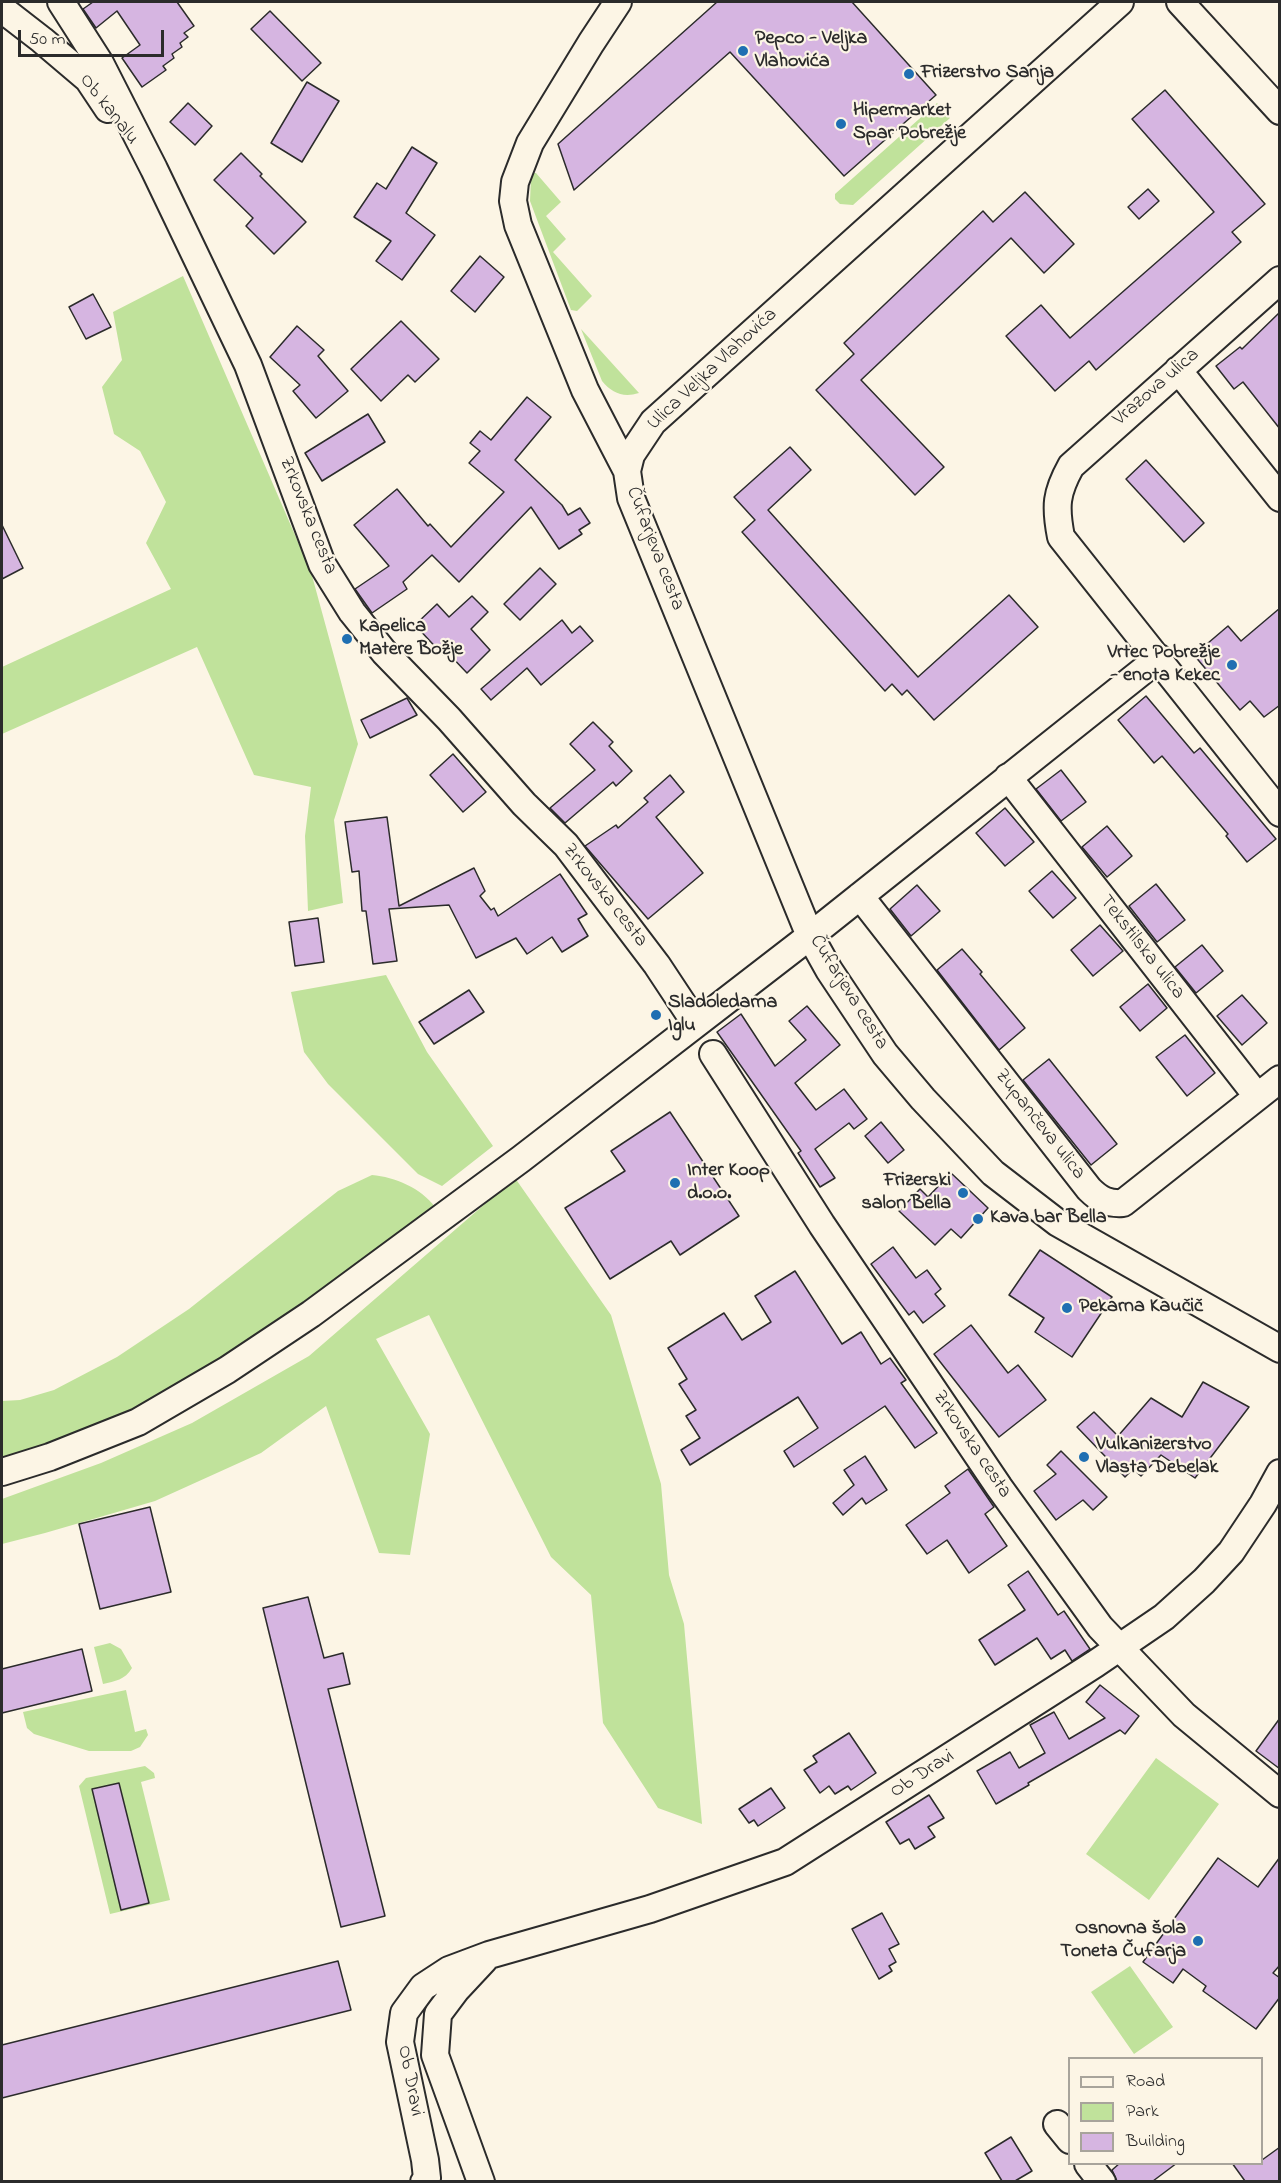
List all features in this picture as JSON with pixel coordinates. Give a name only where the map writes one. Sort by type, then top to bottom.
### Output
[{"type":"street","name":"Zrkovska cesta","points":[[61,2],[100,63],[154,169],[248,365],[322,564],[352,612],[384,652],[449,719],[524,804],[566,845],[657,965],[696,1024]]},
{"type":"street","points":[[618,2],[530,143],[515,182],[513,201],[518,225],[585,390],[627,471]]},
{"type":"street","name":"Ulica Veljka Vlahovića","points":[[627,471],[631,455],[653,422],[1120,2]]},
{"type":"street","points":[[1180,2],[1280,111]]},
{"type":"street","name":"Ob kanalu","points":[[2,9],[88,79],[154,169]]},
{"type":"street","name":"Vrazova ulica","points":[[1159,658],[1061,537],[1056,510],[1060,486],[1071,466],[1280,280]]},
{"type":"street","points":[[1178,370],[1280,498]]},
{"type":"street","name":"Čufarjeva cesta","points":[[627,471],[631,498],[810,936],[829,970],[885,1054],[923,1099],[993,1173],[1058,1223],[1280,1349]]},
{"type":"street","points":[[2,1472],[50,1457],[138,1422],[227,1370],[311,1314],[500,1175],[810,936],[1159,658],[1280,813]]},
{"type":"street","name":"Tekstilska ulica","points":[[1008,777],[1257,1096]]},
{"type":"street","name":"Zupančeva ulica","points":[[860,896],[1098,1198],[1111,1203],[1123,1203],[1257,1096]]},
{"type":"street","name":"Zrkovska cesta","points":[[712,1054],[822,1225],[999,1487],[1100,1627],[1184,1715],[1280,1794]]},
{"type":"street","points":[[1257,1096],[1280,1079]]},
{"type":"street","name":"Ob Dravi","points":[[424,2181],[427,2178],[425,2160],[400,2042],[404,2013],[423,1987],[449,1970],[489,1955],[650,1909],[786,1862],[1164,1617],[1204,1581],[1231,1552],[1263,1504],[1280,1473]]},
{"type":"street","name":"Ob Dravi","points":[[481,2181],[435,2055],[438,2014],[456,1990],[489,1955]]},
{"type":"street","points":[[1090,2165],[1102,2181]]},
{"type":"green space","points":[[937,103],[950,118],[853,205],[840,204],[835,199],[835,194]]},
{"type":"green space","points":[[533,173],[536,173],[561,202],[546,216],[566,239],[553,252],[592,296],[577,311],[571,310],[530,201]]},
{"type":"green space","points":[[183,276],[311,572],[358,744],[334,820],[343,903],[308,911],[305,836],[311,787],[254,775],[197,647],[2,734],[2,667],[171,589],[146,543],[166,502],[140,451],[114,434],[102,387],[122,360],[113,312]]},
{"type":"green space","points":[[581,329],[639,393],[628,395],[618,393],[602,381]]},
{"type":"green space","points":[[386,975],[427,1052],[493,1146],[442,1186],[418,1174],[328,1084],[304,1052],[291,992]]},
{"type":"green space","points":[[372,1175],[390,1178],[415,1189],[435,1207],[401,1234],[226,1359],[128,1414],[55,1446],[2,1461],[2,1401],[20,1400],[54,1390],[117,1357],[189,1309],[338,1191]]},
{"type":"green space","points":[[515,1178],[611,1315],[661,1484],[669,1575],[684,1624],[702,1824],[658,1808],[603,1723],[591,1595],[551,1557],[429,1315],[376,1339],[430,1434],[410,1555],[379,1553],[326,1406],[261,1453],[155,1501],[2,1544],[2,1499],[101,1463],[192,1423],[309,1356]]},
{"type":"green space","points":[[110,1643],[121,1649],[132,1668],[123,1678],[103,1684],[94,1647]]},
{"type":"green space","points":[[126,1690],[135,1732],[146,1729],[148,1735],[140,1747],[131,1751],[89,1751],[34,1734],[27,1728],[23,1712]]},
{"type":"green space","points":[[1156,1758],[1219,1804],[1149,1900],[1086,1854]]},
{"type":"green space","points":[[145,1766],[154,1773],[155,1778],[141,1782],[170,1900],[110,1914],[79,1786],[86,1778]]},
{"type":"green space","points":[[1130,1966],[1173,2027],[1134,2054],[1091,1992]]},
{"type":"building","points":[[93,2],[177,2],[194,26],[184,33],[188,37],[180,43],[182,47],[172,54],[174,58],[163,66],[166,70],[142,87],[122,58],[140,45],[117,11],[96,28],[83,9]]},
{"type":"building","points":[[717,2],[852,2],[936,95],[844,176],[730,52],[574,190],[558,144]]},
{"type":"building","points":[[270,11],[321,63],[302,81],[251,29]]},
{"type":"building","points":[[307,82],[339,101],[302,162],[271,143]]},
{"type":"building","points":[[1165,90],[1265,204],[1232,232],[1241,242],[1096,370],[1089,361],[1055,391],[1006,336],[1041,305],[1070,338],[1214,212],[1132,119]]},
{"type":"building","points":[[188,103],[212,126],[195,145],[170,122]]},
{"type":"building","points":[[412,147],[437,163],[406,213],[435,235],[402,280],[376,261],[391,241],[354,217],[377,183],[386,189]]},
{"type":"building","points":[[241,153],[262,174],[260,176],[306,222],[274,254],[246,226],[253,218],[214,180]]},
{"type":"building","points":[[1148,189],[1159,201],[1139,219],[1128,207]]},
{"type":"building","points":[[1025,192],[1074,244],[1044,273],[1011,238],[861,380],[944,467],[915,495],[816,390],[854,354],[844,343],[983,211],[993,222]]},
{"type":"building","points":[[480,256],[504,277],[475,312],[451,291]]},
{"type":"building","points":[[93,294],[111,327],[86,339],[69,307]]},
{"type":"building","points":[[1280,312],[1280,429],[1243,382],[1234,389],[1216,366],[1240,347],[1242,349]]},
{"type":"building","points":[[401,321],[439,359],[415,382],[408,375],[381,401],[351,369]]},
{"type":"building","points":[[297,326],[324,350],[318,356],[348,391],[316,418],[293,391],[300,385],[270,357]]},
{"type":"building","points":[[527,397],[551,417],[515,460],[562,505],[568,515],[580,508],[590,523],[579,530],[582,534],[559,549],[531,507],[459,582],[432,555],[403,582],[407,589],[372,613],[355,589],[389,566],[354,525],[397,489],[428,526],[430,524],[451,547],[504,492],[469,463],[480,451],[470,443],[480,431],[491,440]]},
{"type":"building","points":[[368,414],[385,442],[322,481],[305,453]]},
{"type":"building","points":[[790,447],[811,470],[768,510],[918,677],[1009,595],[1038,627],[934,720],[907,690],[902,695],[892,684],[885,691],[742,532],[755,520],[734,497]]},
{"type":"building","points":[[1146,460],[1204,523],[1184,542],[1126,479]]},
{"type":"building","points":[[2,525],[23,568],[2,579]]},
{"type":"building","points":[[540,568],[556,584],[520,620],[504,604]]},
{"type":"building","points":[[472,596],[488,612],[471,629],[490,650],[467,673],[447,652],[443,655],[415,625],[437,604],[449,617]]},
{"type":"building","name":"Vrtec Pobrežje - enota Kekec","points":[[1280,608],[1280,705],[1264,717],[1250,701],[1240,710],[1194,655],[1228,626],[1241,641]]},
{"type":"building","points":[[562,620],[572,633],[580,626],[593,641],[541,685],[527,668],[491,700],[481,689]]},
{"type":"building","points":[[1146,696],[1194,753],[1200,748],[1276,839],[1247,862],[1226,836],[1228,834],[1162,756],[1154,763],[1118,720]]},
{"type":"building","points":[[407,698],[417,715],[370,738],[361,720]]},
{"type":"building","points":[[593,722],[613,742],[609,746],[632,771],[616,786],[613,782],[565,823],[550,808],[595,770],[570,744]]},
{"type":"building","points":[[453,754],[486,792],[463,812],[430,775]]},
{"type":"building","points":[[1061,770],[1086,802],[1061,821],[1036,789]]},
{"type":"building","points":[[670,775],[684,792],[656,817],[703,873],[648,919],[585,846],[616,825],[618,828],[648,802],[644,798]]},
{"type":"building","points":[[1005,808],[1034,842],[1005,866],[976,833]]},
{"type":"building","points":[[387,817],[399,906],[474,868],[485,891],[480,896],[491,910],[494,908],[498,916],[560,874],[587,914],[578,919],[588,936],[562,952],[552,937],[527,954],[516,938],[476,958],[449,905],[389,909],[397,961],[373,964],[366,911],[362,911],[359,871],[352,872],[345,822]]},
{"type":"building","points":[[1107,826],[1132,856],[1107,877],[1082,847]]},
{"type":"building","points":[[1052,871],[1076,898],[1053,918],[1029,891]]},
{"type":"building","points":[[1156,884],[1185,920],[1157,942],[1129,906]]},
{"type":"building","points":[[917,885],[940,911],[911,936],[890,909]]},
{"type":"building","points":[[318,918],[324,962],[295,966],[289,922]]},
{"type":"building","points":[[1100,925],[1123,951],[1093,976],[1071,950]]},
{"type":"building","points":[[1202,945],[1223,971],[1196,993],[1175,967]]},
{"type":"building","points":[[962,949],[1025,1028],[999,1050],[937,970]]},
{"type":"building","points":[[1148,984],[1167,1008],[1140,1031],[1120,1007]]},
{"type":"building","points":[[469,990],[484,1012],[434,1044],[419,1022]]},
{"type":"building","points":[[1242,995],[1267,1023],[1242,1045],[1217,1016]]},
{"type":"building","points":[[807,1006],[840,1045],[795,1083],[816,1110],[844,1089],[867,1119],[854,1129],[849,1123],[815,1149],[835,1178],[820,1187],[798,1153],[801,1151],[717,1032],[741,1014],[775,1066],[806,1040],[789,1021]]},
{"type":"building","points":[[1185,1035],[1215,1073],[1187,1096],[1156,1057]]},
{"type":"building","points":[[1049,1059],[1117,1144],[1091,1165],[1023,1080]]},
{"type":"building","points":[[670,1112],[739,1216],[680,1255],[671,1241],[610,1279],[565,1208],[625,1171],[611,1151]]},
{"type":"building","points":[[881,1122],[904,1150],[888,1163],[865,1136]]},
{"type":"building","points":[[951,1173],[988,1208],[961,1238],[951,1229],[935,1245],[899,1211],[920,1189],[928,1197]]},
{"type":"building","points":[[893,1247],[916,1278],[927,1270],[941,1289],[935,1294],[945,1306],[923,1323],[914,1311],[909,1315],[871,1264]]},
{"type":"building","name":"Pekarna Kaučič","points":[[1040,1250],[1112,1297],[1072,1357],[1035,1332],[1044,1318],[1009,1295]]},
{"type":"building","points":[[795,1271],[842,1344],[861,1332],[881,1364],[890,1358],[906,1380],[901,1383],[937,1433],[915,1448],[885,1406],[794,1467],[784,1451],[818,1428],[798,1397],[690,1465],[681,1450],[700,1438],[686,1416],[696,1410],[679,1384],[687,1379],[668,1348],[724,1313],[742,1340],[771,1322],[755,1296]]},
{"type":"building","points":[[971,1325],[1008,1373],[1018,1365],[1046,1400],[999,1437],[934,1354]]},
{"type":"building","points":[[1203,1382],[1249,1407],[1195,1478],[1161,1455],[1141,1476],[1133,1469],[1125,1477],[1077,1427],[1094,1412],[1118,1436],[1151,1398],[1182,1417]]},
{"type":"building","points":[[1061,1451],[1107,1497],[1093,1510],[1083,1500],[1056,1520],[1034,1491],[1056,1474],[1047,1465]]},
{"type":"building","points":[[865,1456],[887,1490],[866,1504],[862,1498],[843,1515],[833,1503],[854,1485],[844,1470]]},
{"type":"building","points":[[968,1469],[994,1507],[985,1514],[1007,1546],[969,1573],[947,1540],[927,1554],[906,1525],[950,1493],[945,1486]]},
{"type":"building","points":[[150,1507],[171,1592],[100,1609],[79,1524]]},
{"type":"building","points":[[1028,1571],[1058,1615],[1064,1611],[1090,1649],[1072,1661],[1065,1650],[1051,1659],[1037,1638],[995,1665],[979,1640],[1025,1610],[1008,1585]]},
{"type":"building","points":[[308,1597],[324,1658],[343,1653],[350,1684],[328,1689],[385,1916],[341,1927],[263,1608]]},
{"type":"building","points":[[82,1649],[92,1691],[2,1713],[2,1669]]},
{"type":"building","points":[[1100,1685],[1139,1716],[1125,1734],[1120,1730],[996,1804],[977,1771],[1010,1752],[1019,1768],[1045,1753],[1030,1725],[1054,1712],[1069,1739],[1105,1718],[1086,1702]]},
{"type":"building","points":[[1280,1718],[1280,1769],[1256,1751]]},
{"type":"building","points":[[849,1733],[876,1773],[851,1790],[848,1786],[835,1794],[829,1786],[820,1793],[804,1770],[817,1762],[813,1756]]},
{"type":"building","points":[[119,1783],[149,1903],[121,1910],[92,1789]]},
{"type":"building","points":[[771,1788],[785,1808],[758,1826],[754,1820],[749,1823],[739,1809]]},
{"type":"building","points":[[929,1795],[944,1818],[928,1827],[935,1837],[915,1849],[909,1839],[900,1844],[886,1822]]},
{"type":"building","name":"Osnovna šola Toneta Čufarja","points":[[1280,1857],[1280,1965],[1273,1973],[1280,1978],[1280,1997],[1256,2029],[1203,1991],[1206,1986],[1183,1969],[1173,1983],[1143,1962],[1218,1858],[1258,1887]]},
{"type":"building","points":[[882,1913],[899,1944],[889,1949],[896,1962],[889,1966],[892,1971],[879,1979],[852,1929]]},
{"type":"building","points":[[338,1961],[351,2010],[2,2098],[2,2045]]},
{"type":"building","points":[[1011,2137],[1032,2171],[1015,2181],[1002,2181],[985,2153]]},
{"type":"building","points":[[1280,2147],[1280,2181],[1245,2181],[1233,2165],[1263,2165],[1263,2159]]},
{"type":"building","points":[[1118,2165],[1174,2165],[1153,2181],[1117,2181],[1112,2170]]},
{"type":"place","name":"Pepco - Veljka Vlahovića","points":[[743,51]]},
{"type":"place","name":"Frizerstvo Sanja","points":[[909,74]]},
{"type":"place","name":"Hipermarket Spar Pobrežje","points":[[841,124]]},
{"type":"place","name":"Kapelica Matere Božje","points":[[347,639]]},
{"type":"place","name":"Vrtec Pobrežje - enota Kekec","points":[[1232,665]]},
{"type":"place","name":"Sladoledarna Iglu","points":[[656,1015]]},
{"type":"place","name":"Inter Koop d.o.o.","points":[[675,1183]]},
{"type":"place","name":"Frizerski salon Bella","points":[[963,1193]]},
{"type":"place","name":"Kava bar Bella","points":[[978,1219]]},
{"type":"place","name":"Pekarna Kaučič","points":[[1067,1308]]},
{"type":"place","name":"Vulkanizerstvo Vlasta Debelak","points":[[1084,1457]]},
{"type":"place","name":"Osnovna šola Toneta Čufarja","points":[[1198,1941]]}]
